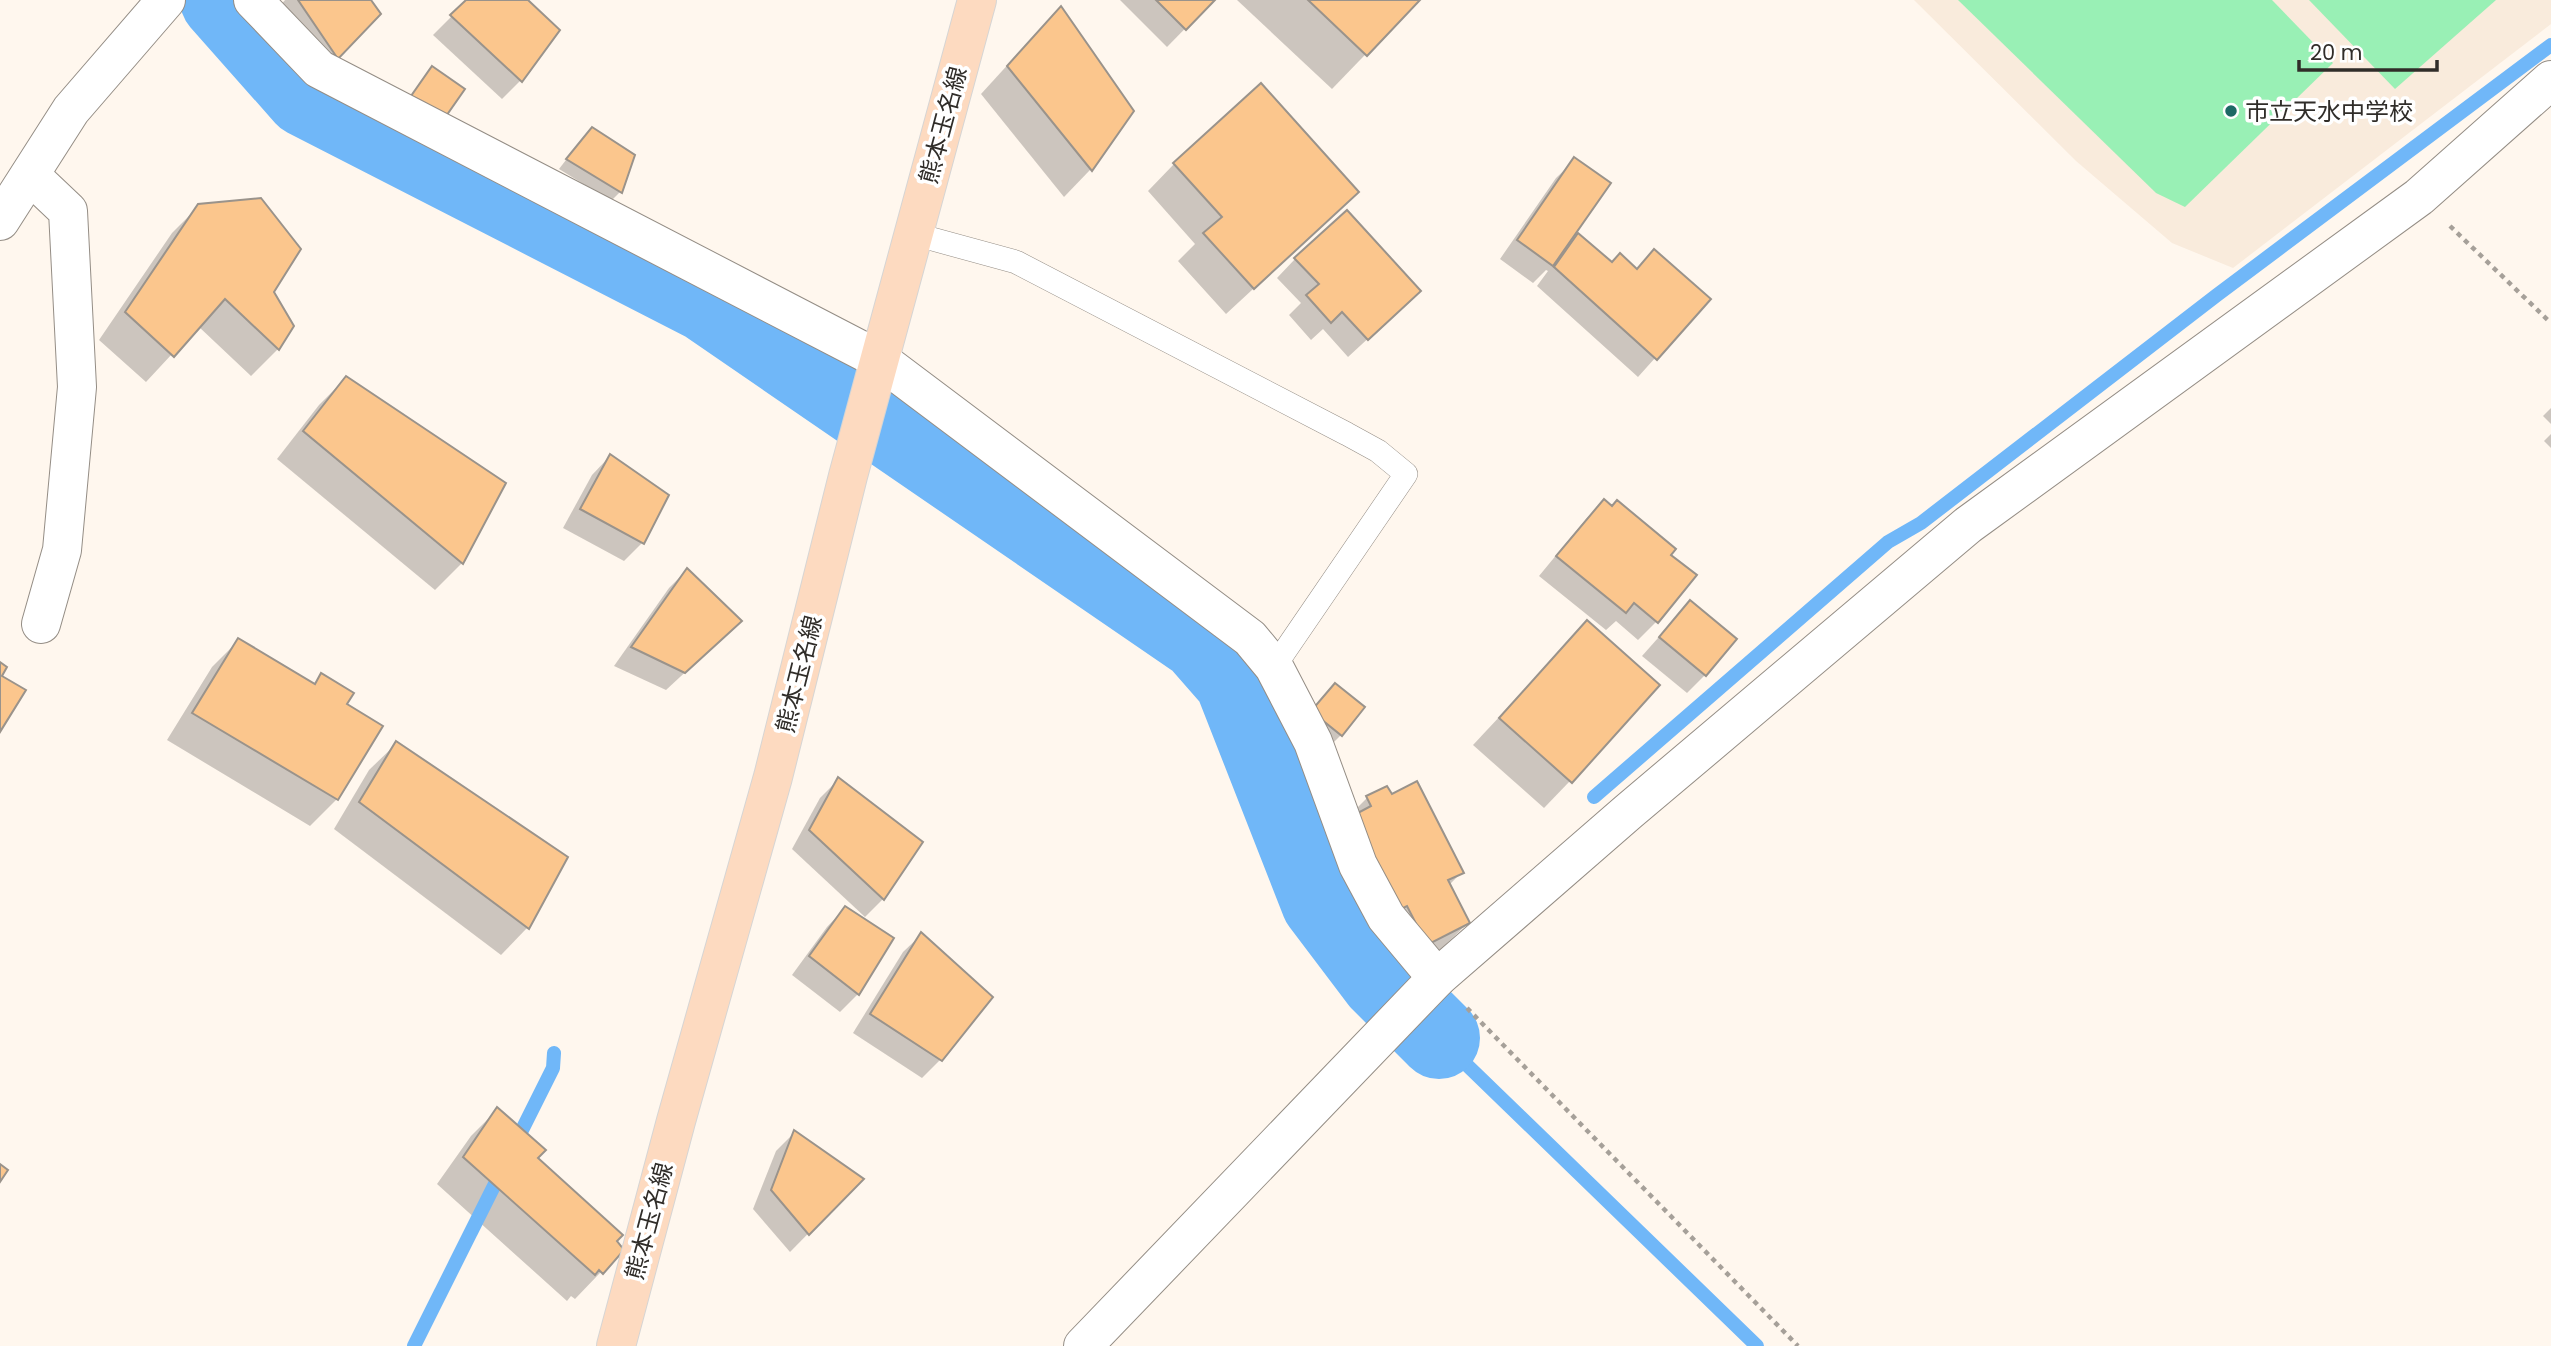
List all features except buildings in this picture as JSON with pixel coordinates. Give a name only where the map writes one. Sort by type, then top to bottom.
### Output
[{"type":"main road","name":"熊本玉名線","points":[[616,1346],[773,777],[848,477],[977,0]]},
{"type":"street","points":[[0,221],[71,110],[166,0]]},
{"type":"street","points":[[253,0],[319,69],[875,377],[1250,638],[1274,667],[1313,742],[1358,865],[1386,917],[1430,986]]},
{"type":"street","points":[[1083,1346],[1430,986],[1628,812],[1968,525],[2419,197],[2551,80]]},
{"type":"street","points":[[30,175],[68,211],[77,387],[62,551],[41,624]]},
{"type":"lane","points":[[914,234],[1016,262],[1347,434],[1378,452],[1406,474],[1274,667]]},
{"type":"path","points":[[2419,197],[2551,323]]},
{"type":"path","points":[[1430,986],[1798,1346]]},
{"type":"shaded area","name":"市立天水中学校","points":[[1914,0],[2551,0],[2551,24],[2233,268],[2172,243],[2076,161]]},
{"type":"green space","points":[[1958,0],[2272,0],[2333,63],[2185,207],[2156,193]]},
{"type":"green space","points":[[2309,0],[2496,0],[2395,89]]},
{"type":"waterway","points":[[221,0],[306,96],[706,301],[1200,640],[1235,680],[1322,902],[1381,980],[1439,1038]]},
{"type":"waterway","points":[[1594,797],[1888,542],[1921,523],[2217,295],[2551,45]]},
{"type":"waterway","points":[[1439,1038],[1757,1346]]},
{"type":"waterway","points":[[515,1144],[553,1068],[554,1053]]},
{"type":"waterway","points":[[414,1346],[503,1168]]},
{"type":"place","name":"市立天水中学校","points":[[2231,111]]}]
